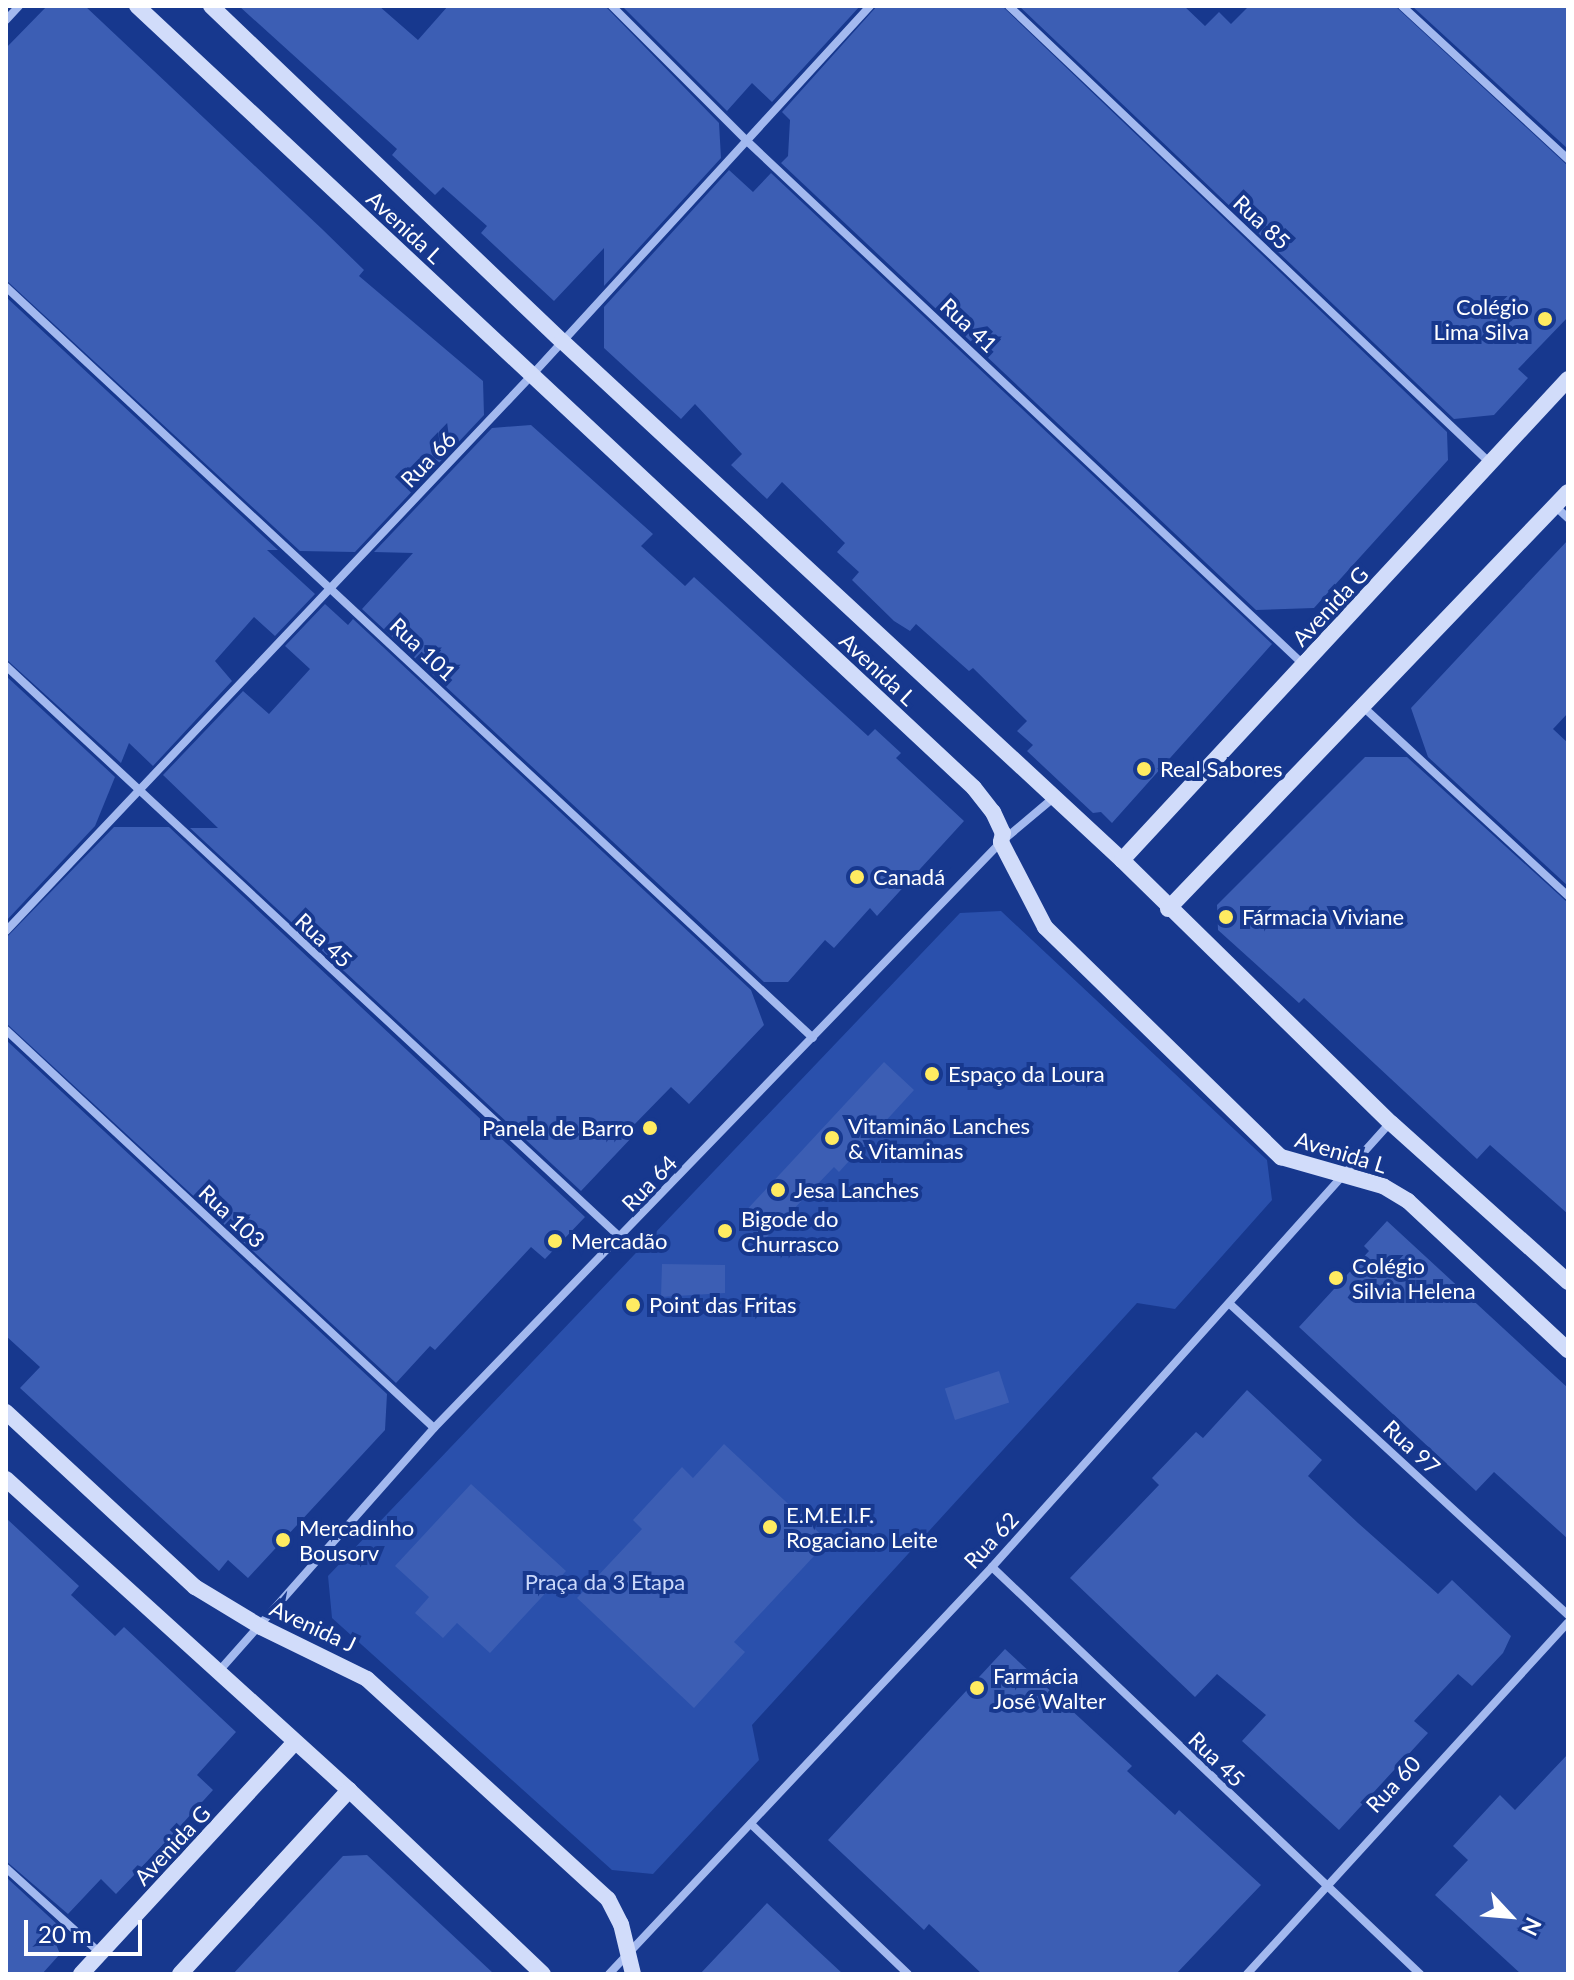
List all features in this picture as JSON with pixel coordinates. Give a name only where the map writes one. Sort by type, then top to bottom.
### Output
[{"type":"street","points":[[6,20],[19,6]]},
{"type":"street","name":"Avenida L","points":[[137,6],[974,788],[993,812],[1003,833],[1001,842],[1045,927],[1281,1157],[1347,1174],[1408,1201],[1568,1350]]},
{"type":"street","name":"Avenida L","points":[[211,6],[562,341],[1052,799],[1122,860],[1168,909],[1391,1123],[1568,1282]]},
{"type":"street","name":"Rua 41","points":[[612,6],[748,142],[1305,666]]},
{"type":"street","name":"Rua 66","points":[[6,931],[135,790],[531,376],[870,6]]},
{"type":"street","name":"Rua 85","points":[[1009,6],[1491,463]]},
{"type":"street","points":[[1402,6],[1568,159]]},
{"type":"street","name":"Rua 101","points":[[6,287],[813,1038]]},
{"type":"street","name":"Avenida G","points":[[1122,860],[1568,379]]},
{"type":"street","points":[[1168,909],[1360,704],[1562,512],[1568,492]]},
{"type":"street","name":"Rua 45","points":[[6,666],[135,790],[621,1238]]},
{"type":"street","points":[[1360,704],[1568,896]]},
{"type":"street","name":"Rua 64","points":[[217,1673],[261,1627],[434,1428],[1001,842],[1052,799]]},
{"type":"street","name":"Rua 103","points":[[6,1030],[434,1428]]},
{"type":"street","name":"Rua 62","points":[[609,1974],[992,1567],[1231,1305],[1391,1123]]},
{"type":"street","name":"Rua 97","points":[[1231,1305],[1568,1615]]},
{"type":"street","name":"Avenida J","points":[[6,1412],[195,1587],[261,1627],[348,1665],[379,1689],[608,1899],[621,1924],[626,1956],[633,1974]]},
{"type":"street","points":[[6,1479],[293,1744],[349,1790],[543,1974]]},
{"type":"street","name":"Rua 45","points":[[992,1567],[1420,1974]]},
{"type":"street","name":"Rua 60","points":[[1247,1974],[1323,1885],[1568,1623]]},
{"type":"street","name":"Avenida G","points":[[81,1974],[293,1744]]},
{"type":"street","points":[[180,1974],[349,1790]]},
{"type":"street","points":[[751,1824],[908,1974]]},
{"type":"street","points":[[6,1868],[100,1953]]},
{"type":"green space","name":"Praça da 3 Etapa","points":[[1001,911],[1267,1160],[1272,1200],[1175,1309],[1137,1303],[752,1725],[759,1760],[653,1874],[612,1870],[332,1618],[328,1576],[960,913]]},
{"type":"building","points":[[47,6],[85,6],[364,270],[359,276],[483,381],[484,415],[355,552],[300,551],[6,280],[6,48]]},
{"type":"building","points":[[239,6],[379,6],[418,40],[448,6],[605,6],[719,123],[721,158],[604,286],[604,248],[554,301],[481,233],[487,226],[443,187],[435,195],[392,155],[397,149]]},
{"type":"building","points":[[622,6],[860,6],[772,102],[752,83],[727,111]]},
{"type":"building","points":[[877,6],[1002,6],[1447,432],[1448,460],[1314,608],[1256,610],[781,163],[788,156],[790,120],[782,112]]},
{"type":"building","points":[[1019,6],[1184,6],[1205,26],[1219,12],[1231,24],[1249,6],[1395,6],[1568,166],[1568,317],[1518,369],[1528,378],[1494,415],[1454,419]]},
{"type":"building","points":[[1412,6],[1568,6],[1568,149]]},
{"type":"building","points":[[729,170],[753,192],[771,173],[1272,644],[1112,823],[1101,812],[1093,813],[1027,751],[1033,745],[1017,731],[1027,721],[973,668],[969,671],[916,624],[910,631],[894,621],[852,580],[859,572],[837,552],[845,543],[782,482],[767,499],[731,465],[742,454],[695,404],[681,419],[604,348],[604,307]]},
{"type":"building","points":[[6,297],[278,550],[267,550],[315,594],[275,636],[254,617],[215,661],[232,681],[153,766],[129,743],[121,763],[6,659]]},
{"type":"building","points":[[531,425],[653,534],[641,546],[685,586],[694,577],[868,736],[875,729],[901,753],[896,758],[964,821],[877,916],[870,908],[834,948],[825,940],[788,982],[764,982],[362,609],[413,553],[374,552],[492,428]]},
{"type":"building","points":[[1568,540],[1568,713],[1553,729],[1568,743],[1568,886],[1428,757],[1411,708]]},
{"type":"building","points":[[325,604],[348,625],[353,619],[751,990],[764,1025],[689,1104],[671,1087],[629,1130],[634,1135],[581,1191],[190,828],[218,828],[163,775],[243,691],[269,714],[310,669],[285,646]]},
{"type":"building","points":[[6,676],[115,777],[95,826],[6,921]]},
{"type":"building","points":[[1365,757],[1407,757],[1568,903],[1568,1214],[1490,1145],[1477,1159],[1304,998],[1299,1003],[1218,930],[1217,905]]},
{"type":"building","points":[[114,827],[169,827],[585,1217],[545,1259],[531,1247],[435,1350],[430,1346],[396,1383],[6,1023],[6,938]]},
{"type":"building","points":[[6,1040],[387,1394],[385,1430],[248,1578],[228,1560],[219,1571],[20,1388],[40,1367],[6,1336]]},
{"type":"building","points":[[884,1062],[914,1090],[839,1172],[834,1167],[765,1239],[741,1216]]},
{"type":"building","points":[[1387,1221],[1568,1388],[1568,1539],[1494,1472],[1476,1491],[1299,1327],[1369,1251],[1364,1246]]},
{"type":"building","points":[[662,1264],[725,1265],[725,1293],[661,1297]]},
{"type":"building","points":[[999,1371],[1009,1402],[955,1420],[945,1389]]},
{"type":"building","points":[[1247,1390],[1322,1460],[1308,1476],[1358,1523],[1438,1594],[1452,1580],[1511,1636],[1503,1653],[1472,1686],[1458,1674],[1414,1721],[1428,1733],[1339,1830],[1242,1741],[1266,1715],[1217,1674],[1195,1697],[1070,1578],[1159,1485],[1152,1478],[1196,1432],[1203,1438]]},
{"type":"building","points":[[724,1444],[828,1541],[734,1642],[745,1652],[694,1708],[577,1598],[642,1529],[633,1520],[682,1467],[693,1478]]},
{"type":"building","points":[[471,1484],[566,1571],[490,1653],[457,1623],[443,1638],[415,1613],[429,1597],[395,1566]]},
{"type":"building","points":[[6,1518],[79,1586],[71,1595],[115,1636],[124,1627],[236,1732],[197,1775],[213,1790],[173,1834],[116,1894],[101,1879],[68,1914],[6,1861]]},
{"type":"building","points":[[1005,1649],[1132,1766],[1127,1771],[1175,1815],[1179,1810],[1261,1885],[1176,1974],[982,1974],[929,1924],[924,1930],[828,1840]]},
{"type":"building","points":[[1568,1754],[1568,1974],[1521,1974],[1435,1895],[1468,1860],[1453,1846],[1500,1795],[1515,1810]]},
{"type":"building","points":[[367,1855],[494,1974],[233,1974],[343,1856]]},
{"type":"building","points":[[6,1877],[58,1925],[51,1932],[60,1954],[42,1974],[6,1974]]},
{"type":"building","points":[[767,1903],[815,1948],[843,1974],[700,1974]]},
{"type":"place","name":"Colégio Lima Silva","points":[[1545,319]]},
{"type":"place","name":"Real Sabores","points":[[1144,769]]},
{"type":"place","name":"Canadá","points":[[857,877]]},
{"type":"place","name":"Fármacia Viviane","points":[[1226,917]]},
{"type":"place","name":"Espaço da Loura","points":[[932,1074]]},
{"type":"place","name":"Panela de Barro","points":[[650,1128]]},
{"type":"place","name":"Vitaminão Lanches & Vitaminas","points":[[832,1138]]},
{"type":"place","name":"Jesa Lanches","points":[[778,1190]]},
{"type":"place","name":"Bigode do Churrasco","points":[[725,1231]]},
{"type":"place","name":"Mercadão","points":[[555,1241]]},
{"type":"place","name":"Colégio Silvia Helena","points":[[1336,1278]]},
{"type":"place","name":"Point das Fritas","points":[[633,1305]]},
{"type":"place","name":"E.M.E.I.F. Rogaciano Leite","points":[[770,1527]]},
{"type":"place","name":"Mercadinho Bousorv","points":[[283,1540]]},
{"type":"place","name":"Farmácia José Walter","points":[[977,1688]]}]
